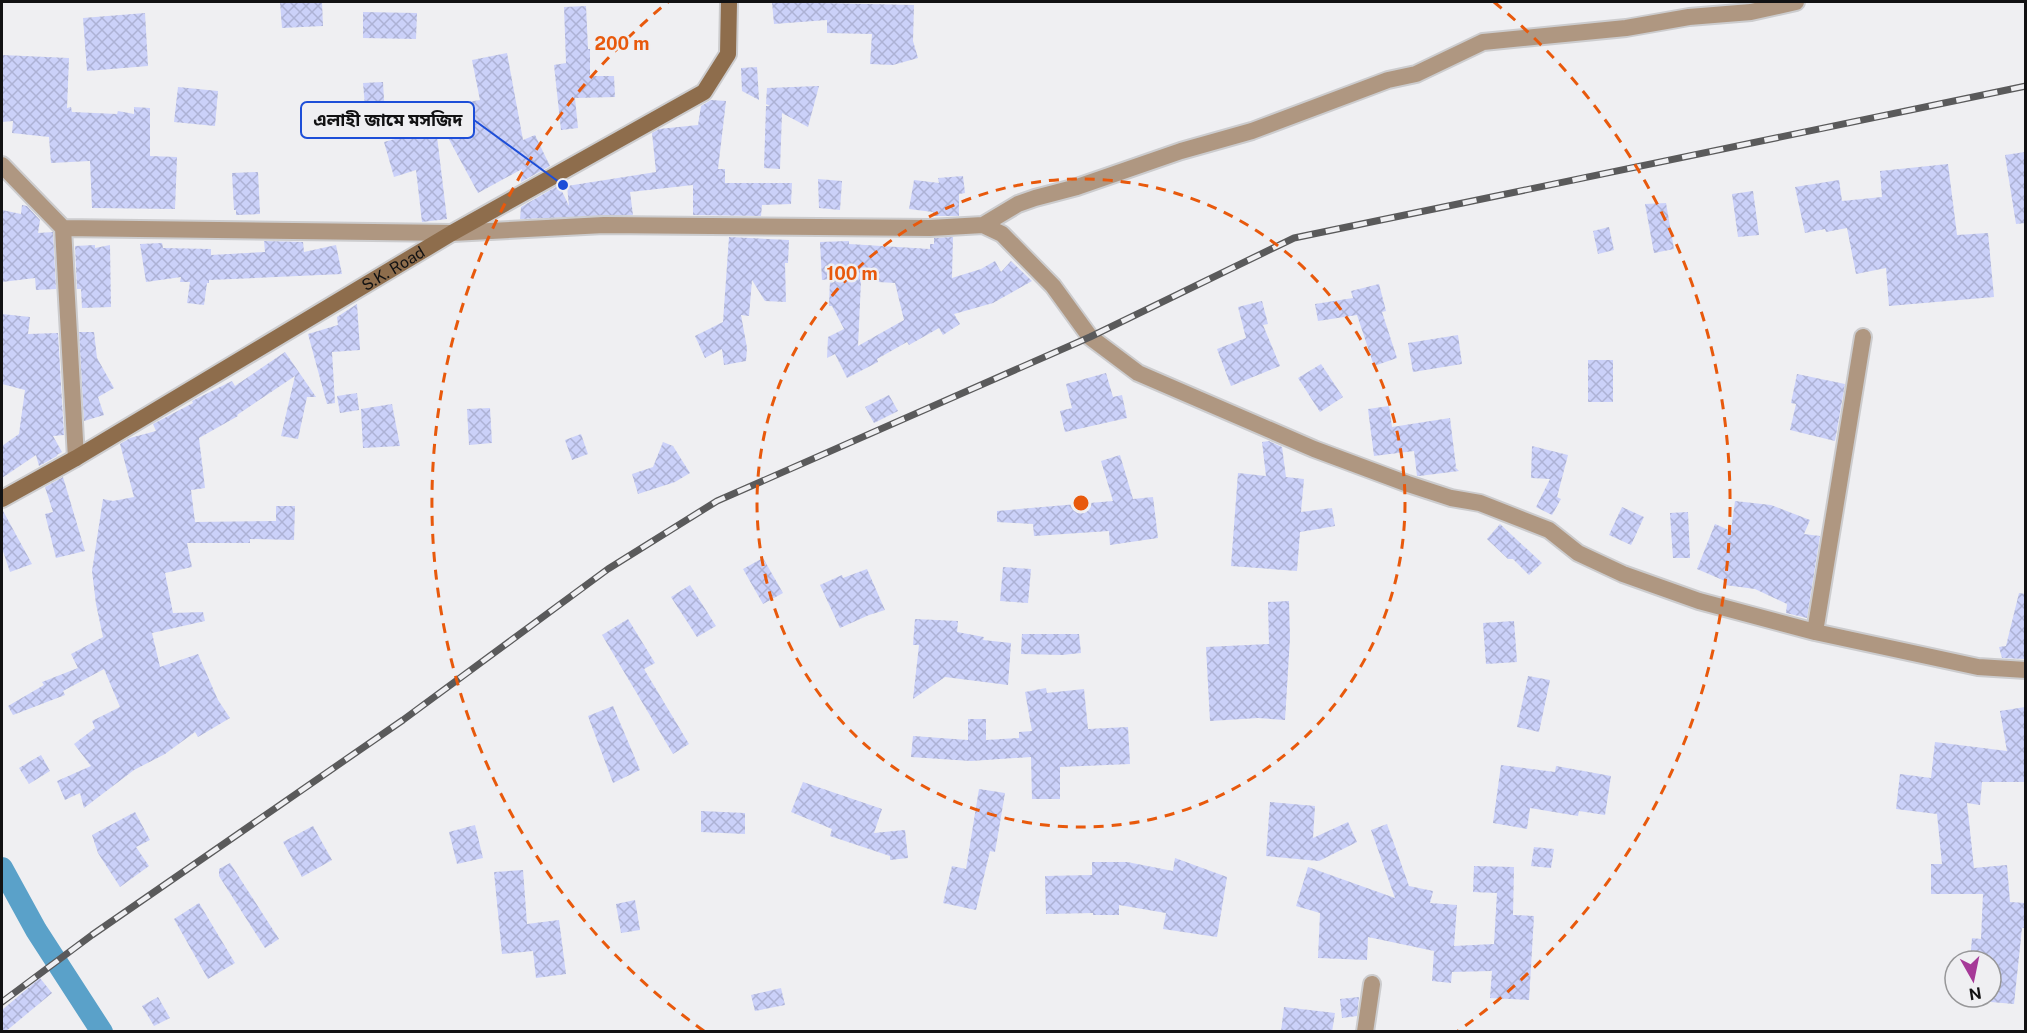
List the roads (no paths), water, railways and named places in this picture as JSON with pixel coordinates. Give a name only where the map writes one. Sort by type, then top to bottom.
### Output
[{"type":"main road","name":"S.K. Road","points":[[2,499],[76,458],[452,233],[704,92],[728,54],[729,2]]},
{"type":"street","points":[[983,225],[1018,204],[1252,131],[1388,80],[1416,74],[1483,42],[1626,28],[1689,17],[1751,12],[1796,2]]},
{"type":"street","points":[[2,165],[63,228],[76,458]]},
{"type":"street","points":[[63,228],[452,233],[604,225],[919,228],[983,225],[1002,234],[1053,286],[1090,337],[1138,373],[1314,449],[1429,491],[1480,503],[1549,530],[1578,553],[1623,574],[1699,600],[1815,632],[1978,667],[2025,670]]},
{"type":"street","points":[[1815,632],[1863,337]]},
{"type":"street","points":[[1365,1032],[1372,984]]},
{"type":"waterway","points":[[2,868],[36,930],[102,1032]]},
{"type":"railway","points":[[2,1002],[92,935],[403,720],[608,569],[717,501],[1090,337],[1294,238],[2026,86]]},
{"type":"place","name":"এলাহী জামে মসজিদ","points":[[563,185]]}]
